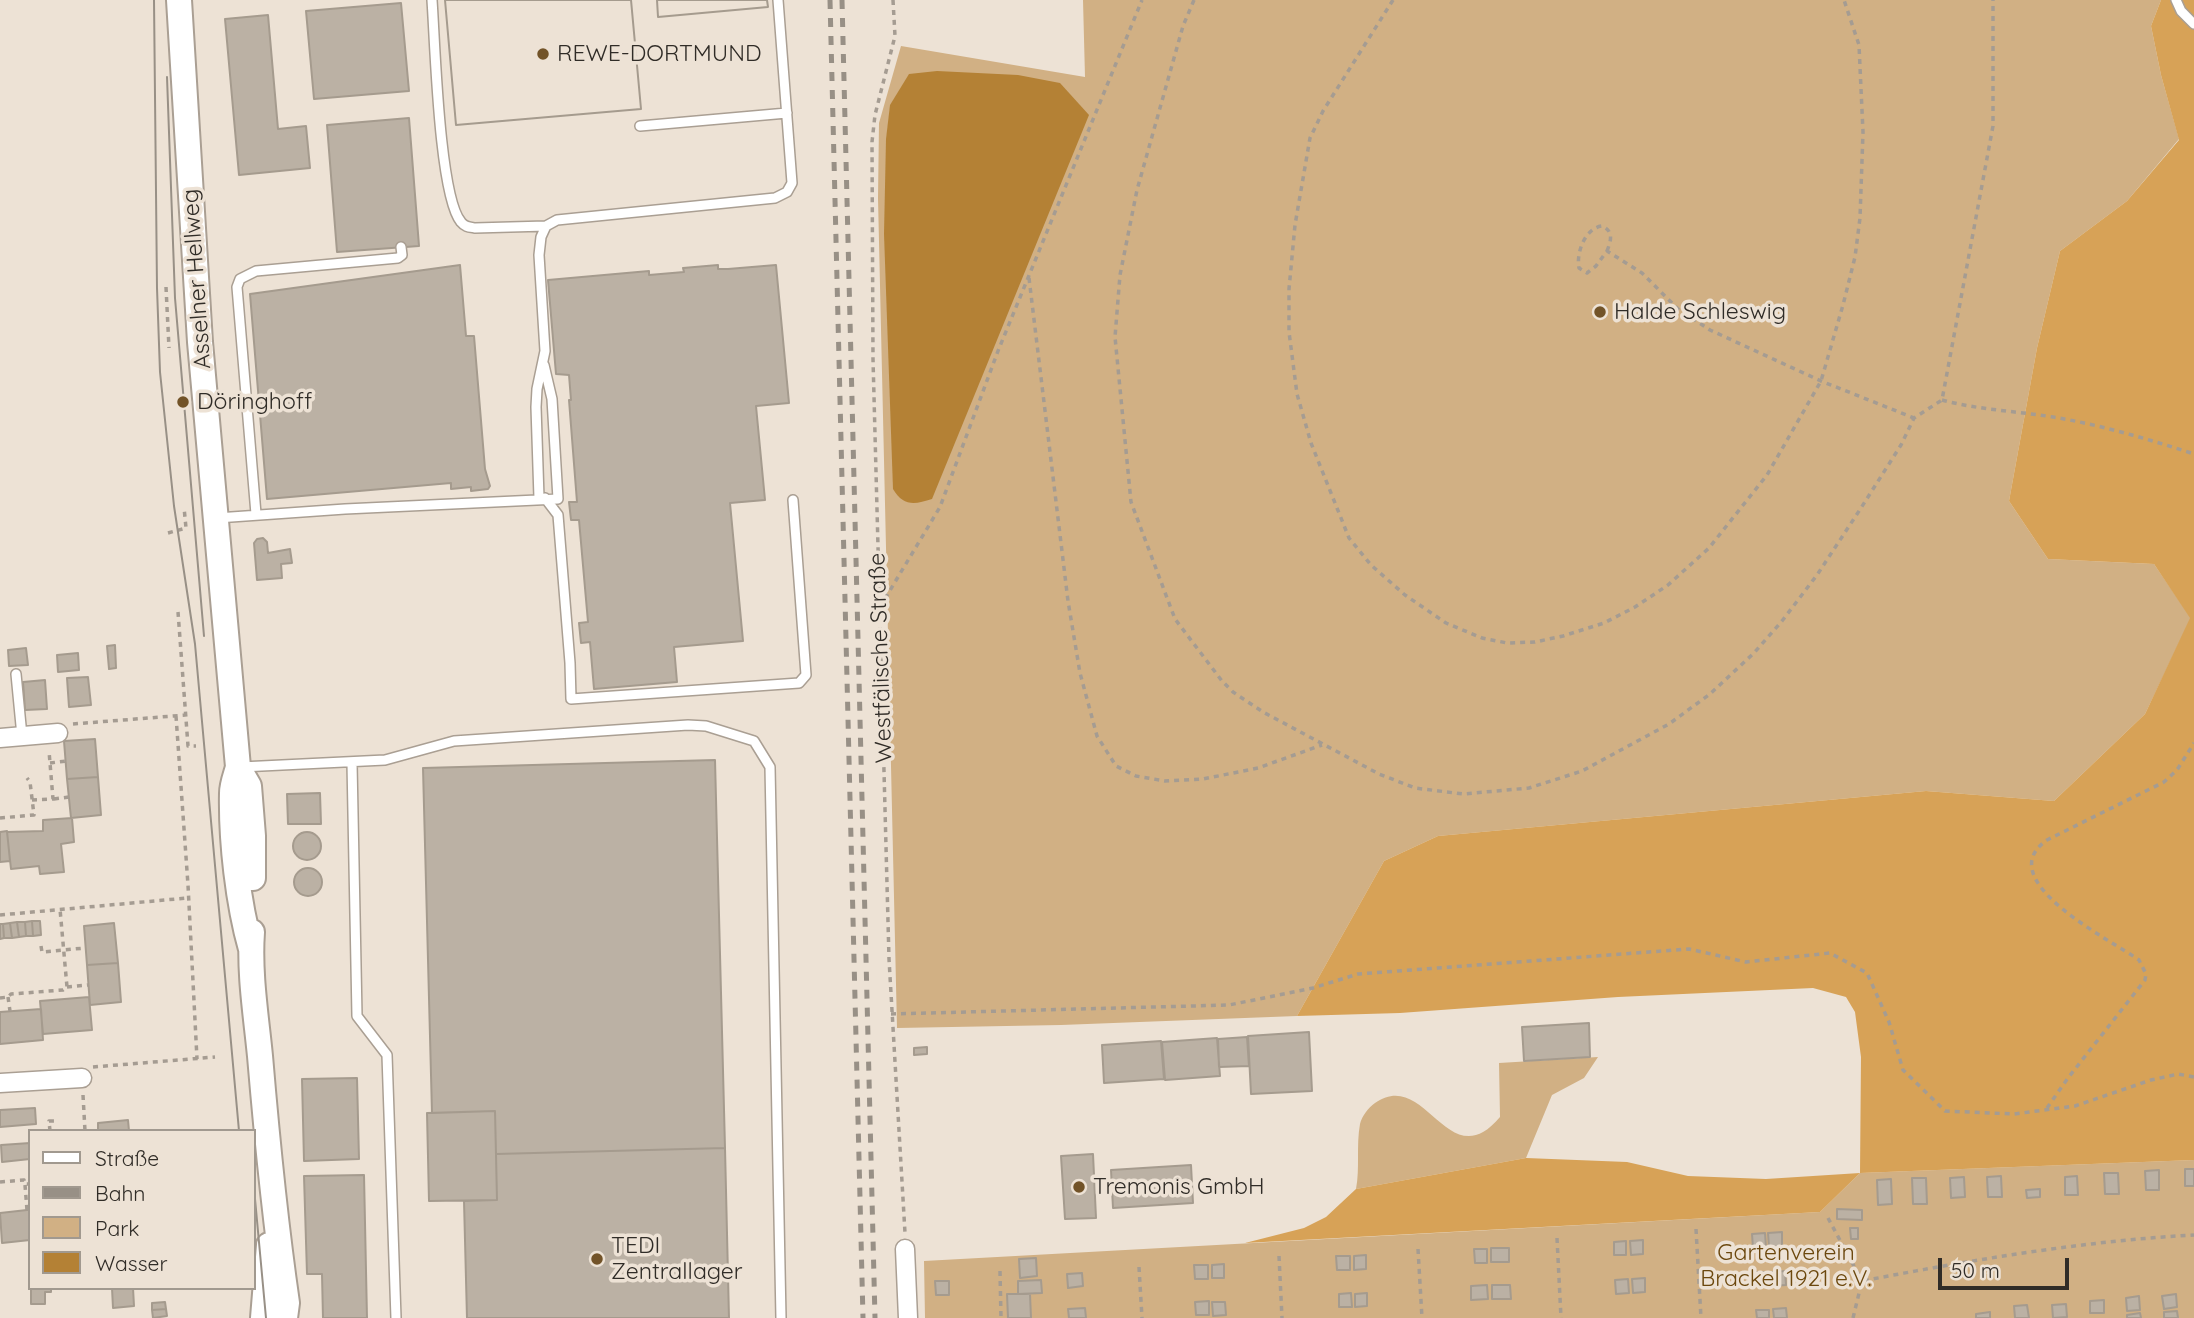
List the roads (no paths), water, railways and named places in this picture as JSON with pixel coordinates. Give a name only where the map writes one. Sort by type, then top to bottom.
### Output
[{"type":"main road","name":"Asselner Hellweg","points":[[179,0],[196,285],[238,767],[232,791],[235,842],[242,918],[251,949],[271,1188]]},
{"type":"main road","points":[[263,1318],[271,1188]]},
{"type":"main road","points":[[271,1188],[286,1303],[284,1318]]},
{"type":"main road","points":[[267,1271],[284,1318]]},
{"type":"street","points":[[0,738],[56,733]]},
{"type":"street","points":[[0,1083],[82,1078]]},
{"type":"street","points":[[905,1250],[908,1318]]},
{"type":"lane","points":[[432,0],[441,130],[450,194],[459,220],[467,227],[475,228],[546,226],[557,220],[775,198],[787,192],[792,183],[778,0]]},
{"type":"lane","points":[[2176,0],[2181,11],[2194,24]]},
{"type":"lane","points":[[640,126],[788,113]]},
{"type":"lane","points":[[546,226],[541,237],[539,255],[545,351],[536,407],[542,498],[558,515],[570,663],[570,699],[799,683],[806,675],[793,500]]},
{"type":"lane","points":[[256,514],[237,287],[240,279],[256,271],[353,260],[398,258],[401,255],[401,247]]},
{"type":"lane","points":[[353,260],[358,257],[359,250]]},
{"type":"lane","points":[[216,518],[558,499],[552,399],[544,365]]},
{"type":"lane","points":[[16,674],[22,736]]},
{"type":"lane","points":[[238,767],[384,760],[454,741],[659,727],[706,726],[754,741],[771,767],[781,1318]]},
{"type":"lane","points":[[352,762],[357,1016],[387,1055],[396,1318]]},
{"type":"water","points":[[937,71],[1018,75],[1060,83],[1089,115],[932,499],[910,503],[901,499],[893,489],[884,234],[886,139],[890,105],[909,74]]},
{"type":"tram line","points":[[154,0],[160,372],[174,506],[195,644],[239,1129]]},
{"type":"tram line","points":[[167,77],[175,298],[204,636]]},
{"type":"tram line","points":[[256,1210],[266,1318]]},
{"type":"railway","points":[[830,0],[863,1318]]},
{"type":"railway","points":[[842,0],[875,1318]]},
{"type":"place","name":"REWE-DORTMUND","points":[[543,54]]},
{"type":"place","name":"Halde Schleswig","points":[[1600,312]]},
{"type":"place","name":"Döringhoff","points":[[183,402]]},
{"type":"place","name":"Tremonis GmbH","points":[[1079,1187]]},
{"type":"place","name":"TEDI Zentrallager","points":[[597,1259]]},
{"type":"park label","name":"Gartenverein Brackel 1921 e.V.","points":[[1786,1266]]}]
